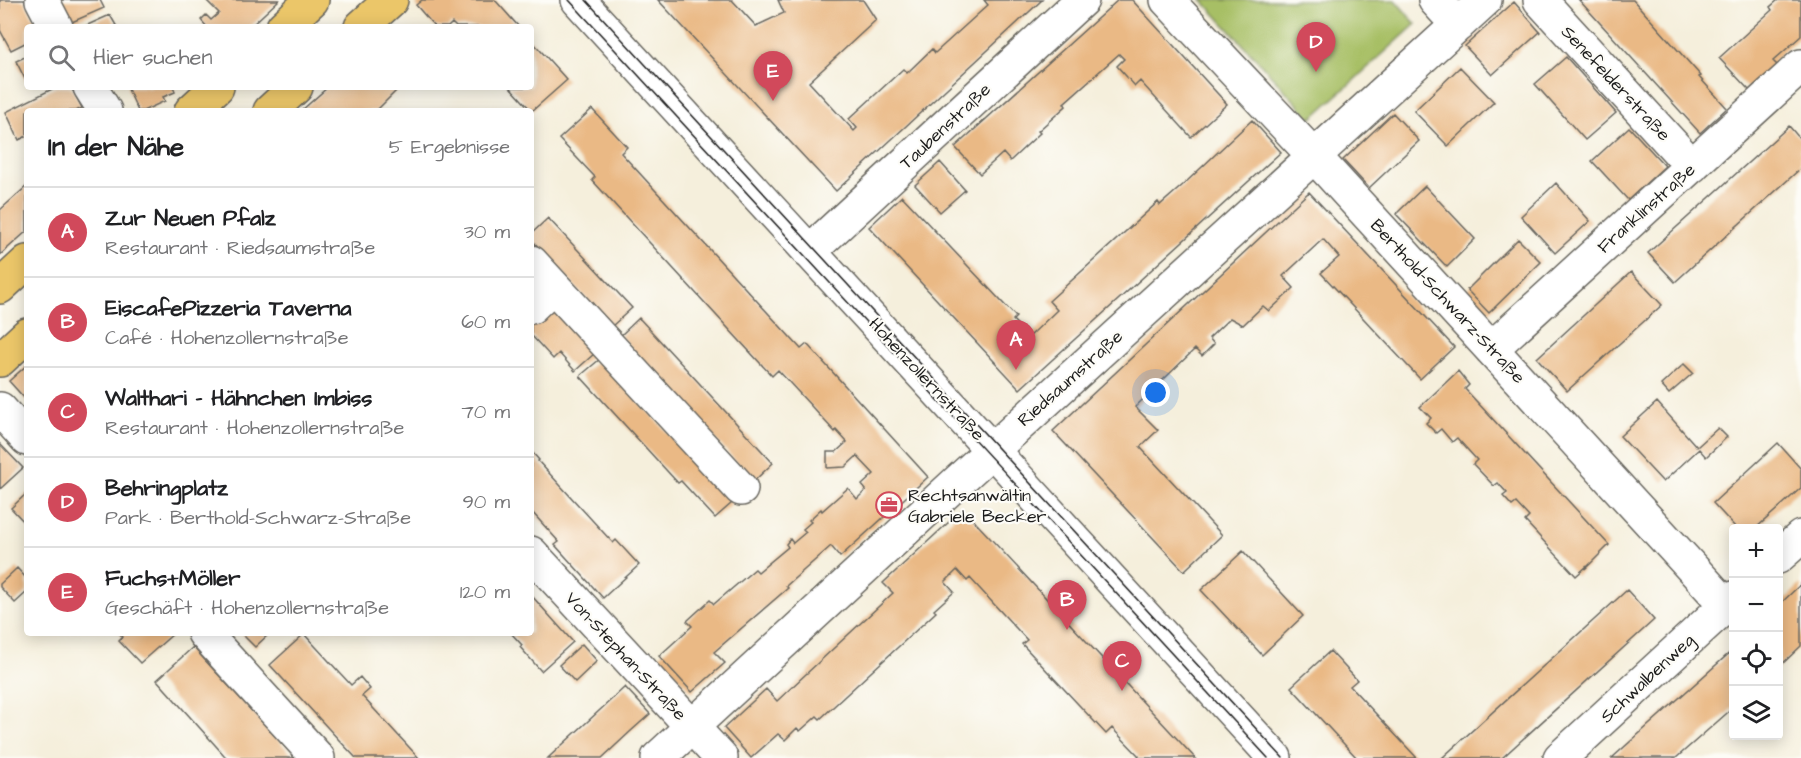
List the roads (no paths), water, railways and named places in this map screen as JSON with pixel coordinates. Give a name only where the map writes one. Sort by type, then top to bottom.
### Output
[{"type":"main road","points":[[286,24],[312,0]]},
{"type":"main road","points":[[365,24],[391,0]]},
{"type":"main road","points":[[194,108],[214,90]]},
{"type":"main road","points":[[273,108],[293,90]]},
{"type":"main road","points":[[0,286],[24,265]]},
{"type":"main road","points":[[0,360],[24,338]]},
{"type":"street","points":[[42,0],[54,24]]},
{"type":"street","name":"Hohenzollernstraße","points":[[578,0],[1275,758]]},
{"type":"street","name":"Taubenstraße","points":[[809,252],[1082,0]]},
{"type":"street","name":"Berthold-Schwarz-Straße","points":[[1167,0],[1729,601]]},
{"type":"street","points":[[1435,0],[1458,25]]},
{"type":"street","name":"Riedsaumstraße","points":[[658,758],[992,449],[1485,0]]},
{"type":"street","name":"Senefelderstraße","points":[[1540,0],[1692,166]]},
{"type":"street","name":"Franklinstraße","points":[[1491,349],[1801,66]]},
{"type":"street","points":[[92,90],[103,108]]},
{"type":"street","points":[[534,272],[542,297],[741,489]]},
{"type":"street","points":[[0,409],[24,435]]},
{"type":"street","name":"Von-Stephan-Straße","points":[[534,556],[721,758]]},
{"type":"street","name":"Schwalbenweg","points":[[1560,758],[1729,603]]},
{"type":"street","points":[[207,636],[318,758]]},
{"type":"tram line","points":[[569,0],[1268,758]]},
{"type":"tram line","points":[[586,0],[1283,758]]},
{"type":"place","name":"Behringplatz","points":[[1316,72]]},
{"type":"place","name":"Fuchs+Möller","points":[[773,101]]},
{"type":"place","name":"Zur Neuen Pfalz","points":[[1016,370]]},
{"type":"place","name":"Rechtsanwältin Gabriele Becker","points":[[889,505]]},
{"type":"place","name":"EiscafePizzeria Taverna","points":[[1067,630]]},
{"type":"place","name":"Walthari - Hähnchen Imbiss","points":[[1122,691]]}]
